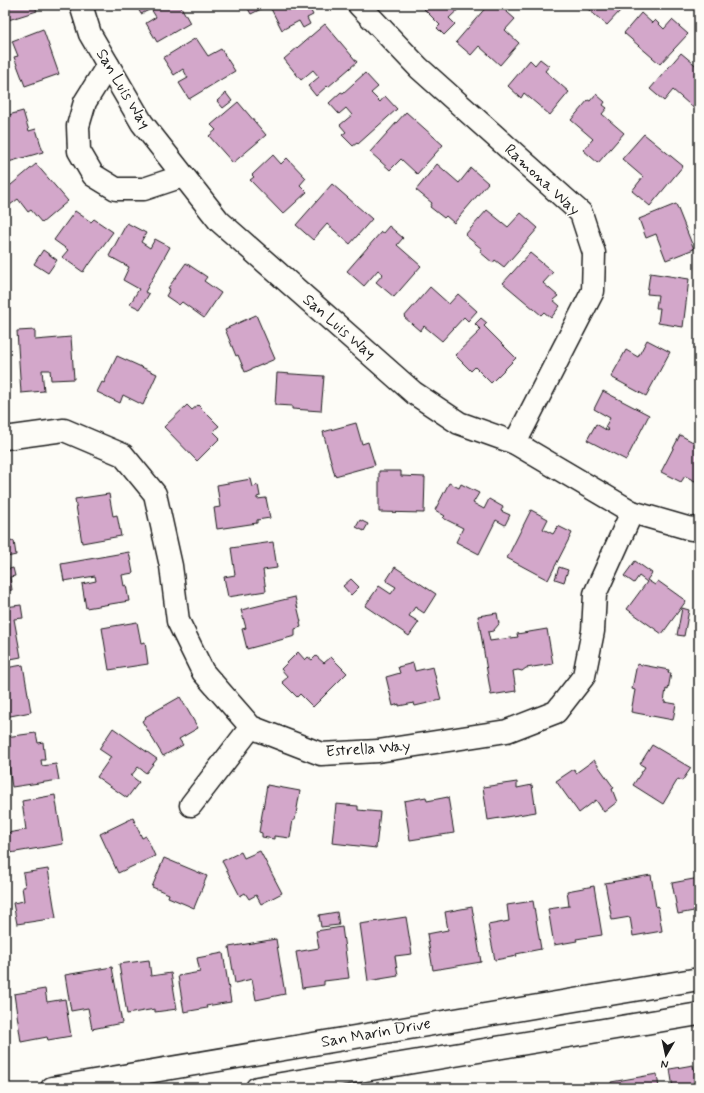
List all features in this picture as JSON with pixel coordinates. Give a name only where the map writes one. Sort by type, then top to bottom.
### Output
[{"type":"street","name":"San Luis Way","points":[[81,5],[90,34],[142,123],[219,221],[414,393],[459,423],[515,443],[632,512],[691,529],[699,528]]},
{"type":"street","name":"Ramona Way","points":[[359,5],[362,10],[419,68],[581,213],[594,253],[593,291],[515,443]]},
{"type":"street","points":[[108,65],[85,102],[78,126],[79,151],[93,176],[116,189],[144,189],[183,176]]},
{"type":"street","name":"Estrella Way","points":[[5,438],[64,430],[123,455],[155,494],[170,566],[178,621],[203,672],[251,727],[321,754],[378,751],[507,732],[556,712],[584,676],[593,631],[595,594],[632,512]]},
{"type":"street","points":[[192,805],[251,727]]},
{"type":"street","name":"San Marin Drive","points":[[52,1088],[699,979]]},
{"type":"street","points":[[257,1088],[699,1014]]},
{"type":"building","points":[[5,5],[34,5],[37,11],[5,21]]},
{"type":"building","points":[[136,5],[180,5],[190,23],[157,42],[146,23],[156,17],[151,9],[141,14]]},
{"type":"building","points":[[246,5],[264,5],[265,7],[251,14]]},
{"type":"building","points":[[269,5],[308,5],[313,15],[307,18],[310,24],[303,28],[299,21],[282,30]]},
{"type":"building","points":[[428,5],[463,5],[449,18],[455,24],[444,35],[437,28],[440,25],[424,9]]},
{"type":"building","points":[[488,5],[499,5],[515,19],[505,30],[519,43],[500,65],[479,46],[471,55],[456,42]]},
{"type":"building","points":[[583,5],[620,5],[617,9],[620,11],[607,25]]},
{"type":"building","points":[[641,13],[652,23],[655,20],[664,29],[672,20],[688,34],[660,64],[624,33]]},
{"type":"building","points":[[325,24],[357,62],[316,96],[308,86],[319,77],[313,70],[301,80],[284,59]]},
{"type":"building","points":[[43,29],[59,74],[25,86],[14,57],[18,56],[12,41]]},
{"type":"building","points":[[196,38],[208,56],[221,49],[235,71],[189,99],[179,83],[188,78],[183,69],[174,75],[163,58]]},
{"type":"building","points":[[681,53],[699,68],[699,109],[697,111],[673,90],[664,101],[650,89]]},
{"type":"building","points":[[540,59],[549,66],[545,71],[569,92],[550,115],[524,93],[521,98],[508,86],[530,60],[535,65]]},
{"type":"building","points":[[365,73],[378,87],[371,93],[380,102],[385,96],[397,109],[358,144],[357,143],[353,146],[342,135],[346,132],[340,125],[352,115],[346,108],[339,114],[329,103],[341,92],[343,93]]},
{"type":"building","points":[[226,93],[232,101],[223,108],[217,101]]},
{"type":"building","points":[[596,94],[605,102],[603,105],[607,108],[602,114],[624,133],[598,163],[583,150],[593,139],[571,120],[588,100],[590,101]]},
{"type":"building","points":[[238,102],[266,135],[233,163],[209,136],[216,130],[211,125]]},
{"type":"building","points":[[23,111],[29,131],[36,129],[43,152],[5,163],[5,116]]},
{"type":"building","points":[[406,112],[443,145],[417,174],[401,159],[390,170],[370,152]]},
{"type":"building","points":[[644,134],[683,166],[650,206],[632,191],[643,177],[622,159]]},
{"type":"building","points":[[273,155],[281,164],[287,158],[306,178],[300,185],[307,192],[283,214],[250,180],[254,177],[252,175]]},
{"type":"building","points":[[36,164],[68,201],[42,223],[31,210],[28,212],[18,199],[10,205],[5,199],[5,190]]},
{"type":"building","points":[[437,164],[459,183],[471,168],[488,183],[454,223],[446,216],[444,218],[430,207],[432,203],[416,190]]},
{"type":"building","points":[[332,184],[372,219],[350,244],[327,224],[313,240],[296,225]]},
{"type":"building","points":[[676,204],[694,249],[666,260],[656,234],[646,238],[639,219]]},
{"type":"building","points":[[487,210],[508,227],[521,213],[538,228],[504,267],[495,260],[493,263],[480,252],[482,249],[465,235]]},
{"type":"building","points":[[75,211],[91,222],[94,219],[113,232],[83,272],[62,257],[68,250],[54,240]]},
{"type":"building","points":[[127,223],[146,233],[141,242],[150,248],[155,239],[170,247],[145,292],[149,294],[140,309],[130,304],[139,289],[123,280],[129,267],[109,256]]},
{"type":"building","points":[[389,226],[403,238],[397,245],[421,266],[394,297],[376,282],[383,274],[378,270],[364,286],[347,271],[381,232],[383,233]]},
{"type":"building","points":[[43,250],[57,260],[48,273],[34,264]]},
{"type":"building","points":[[530,253],[553,272],[543,283],[558,296],[553,300],[560,306],[551,318],[544,312],[541,315],[503,283]]},
{"type":"building","points":[[186,263],[207,277],[204,281],[221,293],[204,318],[182,302],[179,305],[166,296],[170,289],[168,288]]},
{"type":"building","points":[[650,273],[689,279],[683,327],[658,323],[660,308],[656,308],[658,295],[647,294]]},
{"type":"building","points":[[430,287],[449,304],[458,294],[477,311],[468,321],[464,317],[442,341],[424,326],[420,331],[404,317]]},
{"type":"building","points":[[256,315],[275,359],[245,372],[238,355],[236,356],[225,329]]},
{"type":"building","points":[[481,318],[487,323],[484,326],[516,358],[491,383],[475,367],[471,371],[455,355],[481,330],[475,324]]},
{"type":"building","points":[[35,330],[35,340],[71,337],[74,379],[51,380],[50,370],[42,370],[44,391],[21,393],[17,331]]},
{"type":"building","points":[[647,340],[670,352],[646,396],[611,377],[626,350],[638,357]]},
{"type":"building","points":[[117,356],[157,374],[143,405],[123,395],[120,403],[97,392],[102,382],[104,383]]},
{"type":"building","points":[[277,373],[324,376],[321,411],[292,409],[292,406],[275,405]]},
{"type":"building","points":[[603,391],[649,415],[626,460],[587,440],[596,424],[608,431],[609,430],[605,427],[610,418],[594,409]]},
{"type":"building","points":[[187,405],[192,410],[198,405],[219,426],[213,431],[220,438],[197,461],[164,427]]},
{"type":"building","points":[[356,423],[362,444],[368,442],[375,465],[335,476],[323,432]]},
{"type":"building","points":[[698,433],[699,483],[685,476],[681,482],[661,472],[680,435],[693,442]]},
{"type":"building","points":[[379,471],[401,471],[401,476],[425,477],[424,513],[379,512]]},
{"type":"building","points":[[251,479],[253,487],[258,485],[260,496],[257,497],[257,499],[266,498],[270,518],[257,520],[257,523],[217,529],[214,508],[220,507],[217,485]]},
{"type":"building","points":[[449,483],[459,488],[461,484],[479,493],[473,503],[484,509],[489,499],[503,507],[501,511],[510,515],[505,525],[496,520],[479,554],[456,542],[463,528],[443,518],[445,516],[435,510]]},
{"type":"building","points":[[109,494],[113,516],[117,515],[121,536],[82,543],[75,499]]},
{"type":"building","points":[[531,510],[548,519],[543,529],[553,534],[558,526],[572,533],[548,580],[507,558]]},
{"type":"building","points":[[360,520],[368,524],[364,531],[356,527]]},
{"type":"building","points":[[14,541],[16,555],[7,557],[9,569],[13,568],[15,576],[10,577],[12,590],[5,591],[5,542]]},
{"type":"building","points":[[273,542],[277,568],[263,570],[266,591],[228,597],[224,577],[235,575],[231,548]]},
{"type":"building","points":[[129,552],[133,573],[122,575],[124,586],[126,585],[129,601],[86,608],[82,584],[96,581],[95,576],[64,581],[61,564]]},
{"type":"building","points":[[635,561],[652,573],[647,580],[655,585],[658,581],[686,601],[662,634],[627,609],[647,582],[639,576],[634,583],[624,576]]},
{"type":"building","points":[[395,567],[436,594],[424,613],[415,607],[409,616],[419,622],[409,636],[365,606],[379,586],[391,594],[396,587],[386,581]]},
{"type":"building","points":[[559,567],[568,570],[564,582],[555,579]]},
{"type":"building","points":[[351,579],[359,587],[351,595],[343,586]]},
{"type":"building","points":[[295,597],[301,627],[295,629],[295,636],[247,649],[242,629],[246,628],[241,610]]},
{"type":"building","points":[[21,605],[23,618],[14,619],[21,657],[5,660],[5,607]]},
{"type":"building","points":[[682,608],[689,610],[684,636],[677,635]]},
{"type":"building","points":[[497,613],[499,624],[493,631],[488,632],[490,641],[518,637],[517,634],[547,629],[553,664],[526,668],[522,671],[513,671],[516,691],[491,695],[478,616]]},
{"type":"building","points":[[137,622],[141,643],[145,642],[148,664],[109,670],[102,628]]},
{"type":"building","points":[[298,652],[305,660],[308,657],[312,660],[316,656],[324,663],[331,657],[347,673],[313,707],[300,694],[297,697],[282,682],[288,677],[281,669]]},
{"type":"building","points":[[413,663],[415,671],[433,667],[441,700],[415,706],[414,703],[393,706],[386,677],[400,673],[398,667]]},
{"type":"building","points":[[637,664],[669,670],[668,673],[671,673],[664,702],[676,704],[673,720],[631,712],[635,690],[632,689]]},
{"type":"building","points":[[23,665],[31,712],[5,717],[5,668]]},
{"type":"building","points":[[180,697],[198,728],[179,739],[183,745],[163,756],[142,721],[146,718],[145,717]]},
{"type":"building","points":[[113,728],[157,759],[146,773],[138,767],[131,776],[139,782],[127,798],[97,777],[111,757],[99,749]]},
{"type":"building","points":[[36,733],[38,743],[43,742],[45,760],[41,760],[42,766],[56,764],[59,780],[12,787],[8,760],[5,761],[5,737]]},
{"type":"building","points":[[652,745],[691,768],[682,781],[678,779],[663,804],[633,785],[645,767],[640,764]]},
{"type":"building","points":[[594,760],[614,788],[612,789],[617,802],[604,812],[596,800],[579,813],[556,781],[574,769],[576,773]]},
{"type":"building","points":[[517,782],[517,788],[532,785],[536,812],[488,820],[483,787]]},
{"type":"building","points":[[267,785],[300,791],[290,838],[274,836],[274,839],[262,837],[262,833],[259,832]]},
{"type":"building","points":[[55,795],[63,844],[10,853],[7,833],[26,830],[22,801]]},
{"type":"building","points":[[426,797],[427,801],[448,797],[454,833],[410,840],[404,801]]},
{"type":"building","points":[[336,804],[358,806],[358,810],[380,812],[376,848],[332,843]]},
{"type":"building","points":[[133,818],[142,838],[146,836],[155,856],[118,873],[100,834]]},
{"type":"building","points":[[260,851],[282,893],[261,904],[256,895],[249,899],[245,893],[240,896],[222,861],[241,852],[244,858]]},
{"type":"building","points":[[164,858],[207,876],[194,908],[168,897],[169,894],[152,887]]},
{"type":"building","points":[[48,869],[56,918],[17,924],[13,903],[24,901],[22,887],[25,887],[23,873]]},
{"type":"building","points":[[651,875],[656,907],[658,906],[662,931],[633,936],[630,917],[612,920],[605,883]]},
{"type":"building","points":[[699,878],[699,910],[678,914],[672,883]]},
{"type":"building","points":[[594,886],[602,935],[576,939],[577,941],[554,945],[548,909],[569,906],[567,891]]},
{"type":"building","points":[[533,901],[541,949],[516,954],[517,956],[495,960],[488,925],[509,921],[507,905]]},
{"type":"building","points":[[472,907],[481,962],[433,970],[427,934],[448,930],[445,912]]},
{"type":"building","points":[[337,912],[339,925],[321,927],[319,915]]},
{"type":"building","points":[[406,917],[412,954],[395,956],[398,976],[368,981],[360,924]]},
{"type":"building","points":[[342,927],[349,978],[324,981],[324,985],[302,988],[296,952],[319,948],[316,931]]},
{"type":"building","points":[[276,939],[285,994],[256,1000],[252,979],[235,983],[229,947]]},
{"type":"building","points":[[223,953],[231,1002],[206,1006],[207,1008],[184,1012],[178,976],[200,972],[197,958]]},
{"type":"building","points":[[149,960],[151,976],[171,973],[177,1009],[155,1012],[155,1009],[127,1014],[119,964]]},
{"type":"building","points":[[112,967],[122,1023],[92,1029],[88,1008],[71,1011],[65,975]]},
{"type":"building","points":[[45,989],[47,1002],[65,999],[71,1036],[48,1040],[47,1037],[21,1042],[14,994]]},
{"type":"building","points":[[693,1065],[694,1070],[699,1069],[699,1088],[673,1088],[670,1069]]},
{"type":"building","points":[[657,1074],[659,1088],[612,1088],[611,1082]]}]
